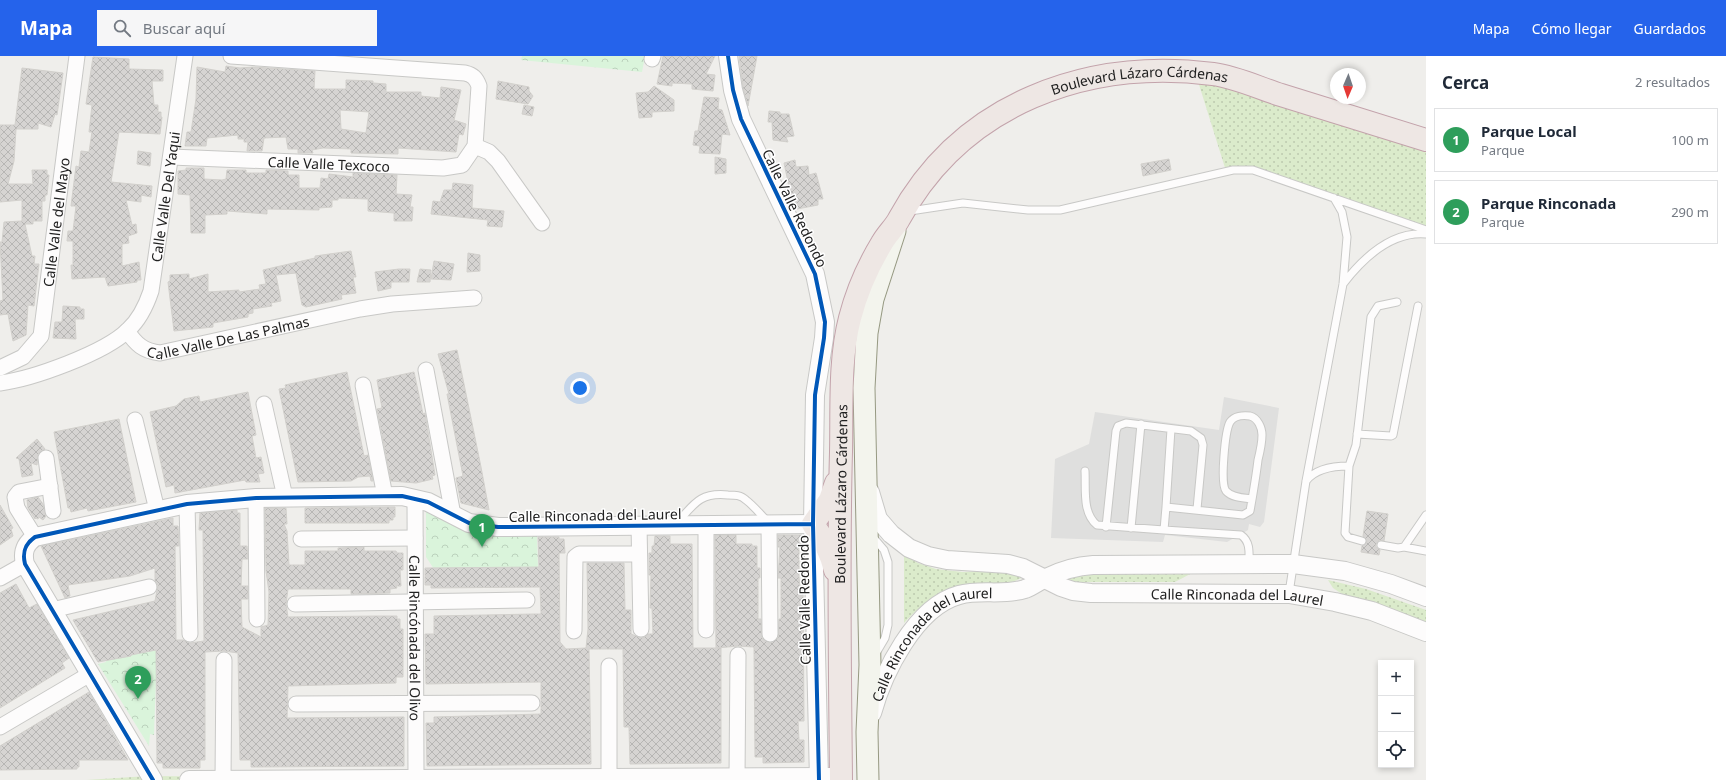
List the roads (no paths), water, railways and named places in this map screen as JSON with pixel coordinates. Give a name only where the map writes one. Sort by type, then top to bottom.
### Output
[{"type":"highway","name":"Boulevard Lázaro Cárdenas","points":[[841,779],[840,458],[844,349],[849,320],[859,289],[873,258],[928,175],[950,152],[1009,108],[1044,92],[1072,82],[1109,74],[1151,70],[1218,75],[1426,140]]},
{"type":"highway","points":[[840,458],[830,500],[813,524],[823,537],[833,560],[841,593]]},
{"type":"main road","name":"Boulevard Lázaro Cárdenas","points":[[868,780],[867,732],[870,665],[864,388],[867,333],[873,299],[900,217]]},
{"type":"street","name":"Calle Valle del Mayo","points":[[0,368],[23,357],[40,336],[77,56]]},
{"type":"street","name":"Calle Valle Del Yaqui","points":[[127,331],[146,305],[151,291],[185,56]]},
{"type":"street","points":[[231,56],[465,73],[477,79],[479,86],[475,146],[489,152],[498,160],[542,223]]},
{"type":"street","name":"Calle Valle Redondo","points":[[728,56],[733,90],[741,119],[808,256],[820,292],[825,322],[815,395],[813,524],[818,779]]},
{"type":"street","name":"Calle Valle Texcoco","points":[[171,157],[443,168],[462,165],[475,146]]},
{"type":"street","name":"Calle Valle De Las Palmas","points":[[0,383],[53,369],[96,350],[127,331],[136,344],[148,351],[160,353],[360,309],[392,304],[474,298]]},
{"type":"street","points":[[426,370],[453,515]]},
{"type":"street","points":[[364,385],[385,496]]},
{"type":"street","points":[[264,404],[285,497]]},
{"type":"street","points":[[135,420],[157,510]]},
{"type":"street","points":[[46,458],[53,511]]},
{"type":"street","name":"Calle Rinconada del Laurel","points":[[866,479],[878,519],[891,534],[909,548],[928,556],[947,560],[1008,564],[1023,568],[1073,591],[1091,593],[1289,594],[1335,602],[1372,611],[1426,632]]},
{"type":"street","points":[[50,486],[19,492],[15,497],[17,508],[35,537],[28,542],[24,549],[23,556],[25,564],[153,780]]},
{"type":"street","name":"Calle Rinconada del Laurel","points":[[35,537],[187,504],[285,497],[385,496],[415,498],[428,502],[469,523],[498,526],[813,524]]},
{"type":"street","points":[[256,498],[257,619]]},
{"type":"street","name":"Calle Rincónada del Olivo","points":[[415,498],[416,778]]},
{"type":"street","points":[[187,504],[190,634]]},
{"type":"street","points":[[770,524],[770,634]]},
{"type":"street","points":[[639,525],[641,629]]},
{"type":"street","points":[[706,525],[706,630]]},
{"type":"street","points":[[301,539],[415,538]]},
{"type":"street","points":[[574,631],[575,557],[579,554],[639,554]]},
{"type":"street","points":[[0,578],[25,564]]},
{"type":"street","name":"Calle Rinconada del Laurel","points":[[867,732],[876,697],[887,673],[910,634],[923,617],[941,604],[958,595],[975,593],[1009,593],[1026,589],[1045,578],[1074,567],[1093,565],[1293,564],[1344,571],[1391,584],[1426,597]]},
{"type":"street","points":[[52,610],[149,587]]},
{"type":"street","points":[[294,604],[528,600]]},
{"type":"street","points":[[737,778],[738,655]]},
{"type":"street","points":[[223,780],[224,660]]},
{"type":"street","points":[[609,666],[609,778]]},
{"type":"street","points":[[0,727],[90,674]]},
{"type":"street","points":[[296,704],[532,703]]},
{"type":"street","points":[[189,780],[416,778],[841,779]]},
{"type":"lane","points":[[900,217],[963,203],[1028,210],[1060,210],[1242,170],[1258,172],[1426,230]]},
{"type":"lane","points":[[1289,594],[1306,481],[1343,284],[1347,237],[1342,212],[1334,198]]},
{"type":"lane","points":[[1343,284],[1360,264],[1381,247],[1413,234],[1426,234]]},
{"type":"lane","points":[[1362,542],[1348,537],[1346,533],[1349,466],[1357,434],[1371,317],[1378,306],[1397,302]]},
{"type":"lane","points":[[1357,434],[1393,435],[1418,306]]},
{"type":"lane","points":[[1166,507],[1243,515],[1250,511],[1252,499],[1262,436],[1258,422],[1252,417],[1243,416],[1235,418],[1230,422],[1225,452],[1224,490],[1228,493],[1252,499]]},
{"type":"lane","points":[[1106,527],[1116,431],[1118,426],[1126,423],[1191,431],[1201,438],[1203,445],[1196,509]]},
{"type":"lane","points":[[1131,528],[1142,424]]},
{"type":"lane","points":[[1164,530],[1172,428]]},
{"type":"lane","points":[[1306,481],[1316,472],[1334,467],[1349,466]]},
{"type":"lane","points":[[1085,471],[1088,512],[1091,520],[1097,525],[1106,527],[1241,535],[1247,539],[1249,565]]},
{"type":"lane","points":[[675,525],[695,503],[708,495],[715,494],[740,496],[746,499],[770,524]]},
{"type":"lane","points":[[1404,547],[1426,515]]},
{"type":"lane","points":[[1381,545],[1398,548],[1404,547],[1426,552]]},
{"type":"place","name":"Parque Local","points":[[482,547]]},
{"type":"place","name":"Parque Rinconada","points":[[138,699]]}]
